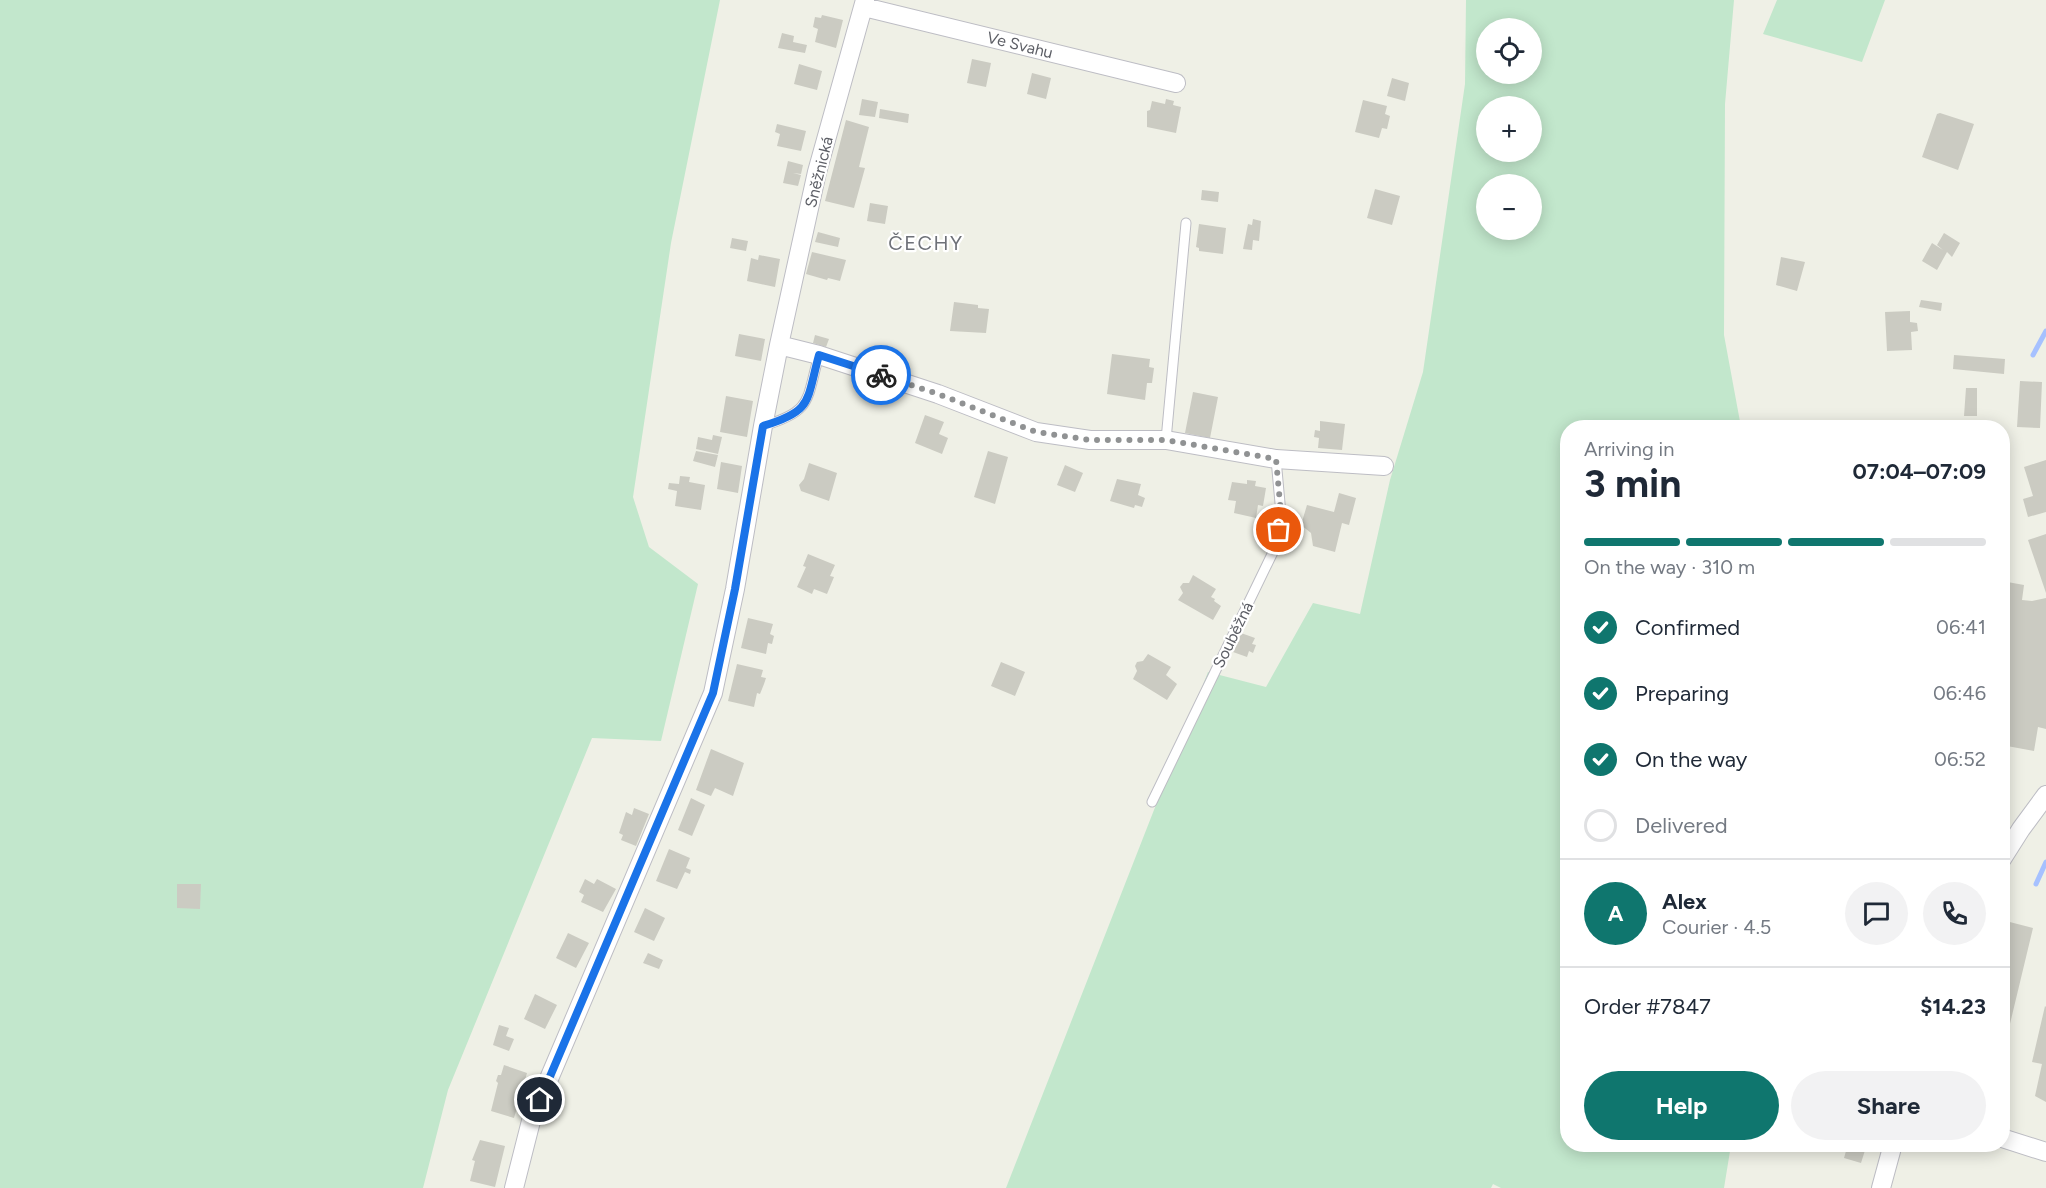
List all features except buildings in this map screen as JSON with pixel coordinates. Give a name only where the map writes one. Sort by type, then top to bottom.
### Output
[{"type":"street","name":"Ve Svahu","points":[[864,4],[1176,83]]},
{"type":"street","name":"Sněžnická","points":[[514,1188],[531,1121],[713,693],[735,589],[779,345],[817,172],[864,4]]},
{"type":"street","points":[[779,345],[819,355],[938,394],[1036,432],[1090,440],[1166,440],[1276,459],[1384,466]]},
{"type":"street","points":[[2010,846],[2046,795]]},
{"type":"street","points":[[2010,1141],[2046,1152]]},
{"type":"street","points":[[1881,1188],[1891,1152]]},
{"type":"lane","points":[[1166,440],[1186,223]]},
{"type":"lane","points":[[763,426],[789,418],[805,405],[819,355]]},
{"type":"lane","name":"Souběžná","points":[[1152,802],[1276,546],[1281,514],[1276,459]]},
{"type":"green space","points":[[0,0],[720,0],[671,243],[633,497],[649,547],[698,584],[661,741],[592,738],[448,1090],[423,1188],[0,1188]]},
{"type":"green space","points":[[1466,0],[1734,0],[1725,104],[1724,335],[1740,420],[1560,420],[1560,1152],[1730,1152],[1724,1188],[1501,1188],[1493,1184],[1491,1188],[1006,1188],[1208,672],[1266,687],[1313,603],[1360,614],[1390,480],[1423,372],[1465,84]]},
{"type":"green space","points":[[1777,0],[1885,0],[1862,62],[1763,34]]},
{"type":"waterway","points":[[2033,355],[2046,331]]},
{"type":"waterway","points":[[2036,884],[2046,862]]},
{"type":"way so far","points":[[881,375],[938,394],[1036,432],[1090,440],[1166,440],[1276,459],[1281,514],[1279,530]]},
{"type":"district","name":"ČECHY","points":[[926,243]]},
{"type":"route","points":[[540,1100],[713,693],[735,589],[763,426],[789,418],[805,405],[819,355],[881,375]]}]
